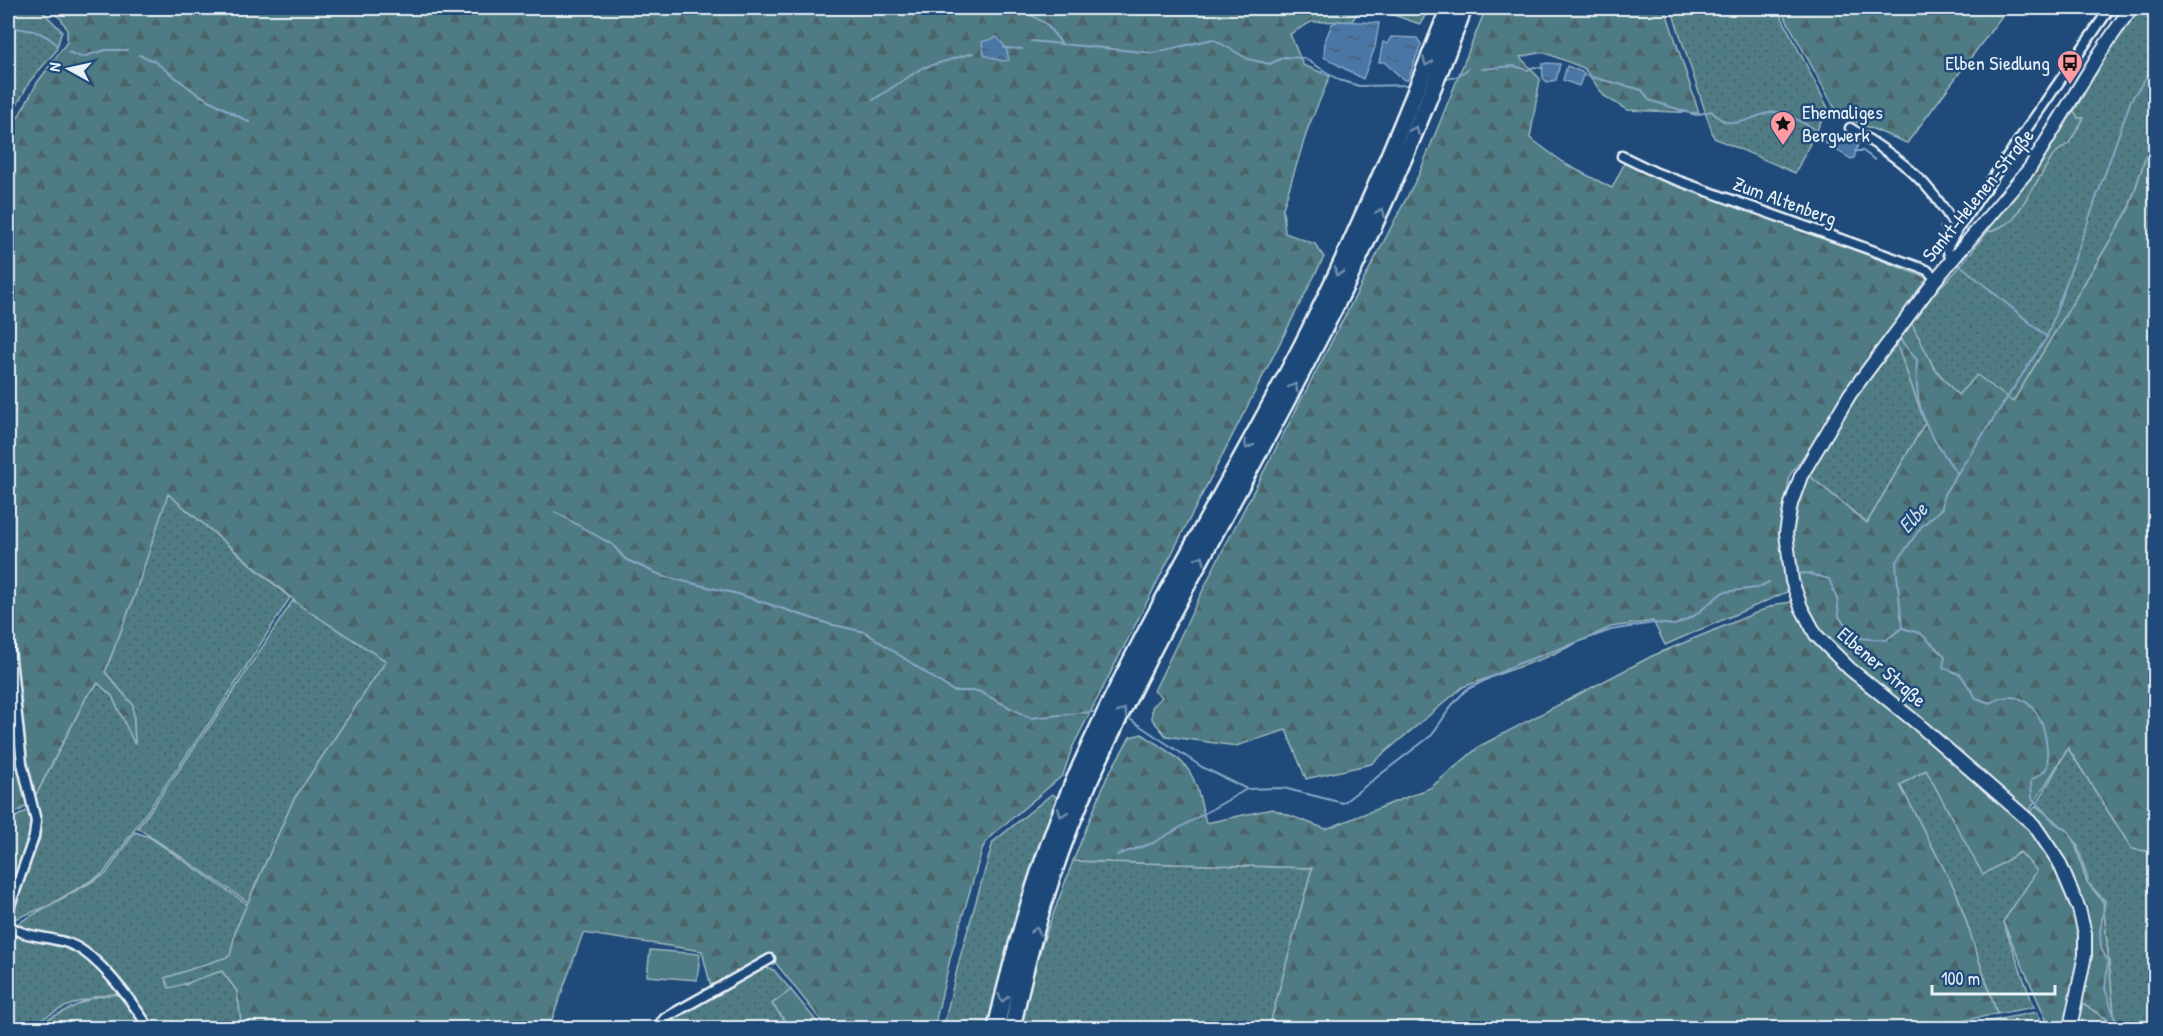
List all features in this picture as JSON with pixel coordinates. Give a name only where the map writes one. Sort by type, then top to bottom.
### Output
[{"type":"highway","points":[[1386,182],[1449,8]]},
{"type":"highway","points":[[996,1029],[1027,912],[1090,761],[1386,182],[1464,8]]},
{"type":"highway","points":[[1012,1029],[1024,971],[1090,761]]},
{"type":"street","points":[[1951,261],[1947,248],[1957,230],[2110,8]]},
{"type":"street","name":"Sankt-Helenen-Straße","points":[[1910,313],[2030,168],[2108,39],[2131,8]]},
{"type":"street","points":[[1850,128],[1888,152],[1929,186],[1957,230]]},
{"type":"street","name":"Zum Altenberg","points":[[1622,156],[1657,173],[1927,270],[1936,279]]},
{"type":"street","name":"Elbener Straße","points":[[1910,313],[1850,394],[1801,476],[1791,504],[1786,533],[1792,581],[1807,620],[1834,656],[2014,807],[2047,842],[2079,909],[2085,933],[2085,955],[2070,1029]]},
{"type":"street","points":[[8,631],[22,763],[36,821],[8,911]]},
{"type":"street","points":[[8,925],[16,932],[70,944],[83,951],[134,1004],[149,1029]]},
{"type":"street","points":[[656,1029],[665,1018],[770,959]]},
{"type":"green space","points":[[8,8],[39,8],[62,31],[56,51],[30,81],[8,122]]},
{"type":"green space","points":[[47,8],[1361,8],[1352,21],[1311,22],[1290,34],[1303,65],[1330,76],[1308,128],[1283,208],[1285,233],[1315,244],[1324,257],[1072,748],[1063,775],[991,836],[983,847],[951,955],[934,1028],[827,1028],[771,957],[712,991],[702,951],[583,933],[549,1028],[242,1028],[237,991],[222,971],[169,988],[165,978],[230,956],[236,929],[294,799],[386,661],[302,607],[168,494],[134,597],[105,672],[133,705],[135,745],[112,696],[98,683],[87,696],[31,804],[8,817],[8,136],[37,83],[67,42],[67,29],[61,19]]},
{"type":"green space","points":[[1373,8],[1430,8],[1420,24]]},
{"type":"green space","points":[[1486,8],[1665,8],[1699,113],[1627,110],[1604,96],[1584,68],[1543,52],[1520,57],[1540,79],[1530,138],[1567,165],[1612,188],[1625,162],[1930,279],[1790,475],[1780,527],[1789,591],[1665,645],[1653,621],[1611,627],[1547,657],[1463,687],[1371,764],[1306,779],[1286,730],[1236,746],[1166,736],[1152,719],[1152,707],[1162,697],[1154,691],[1215,565],[1419,174]]},
{"type":"green space","points":[[1671,8],[1777,8],[1828,108],[1795,173],[1714,138]]},
{"type":"green space","points":[[1780,8],[2008,8],[1907,143],[1851,120],[1834,107]]},
{"type":"green space","points":[[2137,8],[2155,8],[2155,129],[2128,211],[2013,402],[1958,396],[1934,368],[1909,318],[1956,271],[1988,231],[1993,231],[2013,220],[2054,154],[2069,143],[2083,119],[2078,118],[2074,111],[2089,86],[2087,85]]},
{"type":"green space","points":[[2074,111],[2078,118],[2084,118],[2069,143],[2054,154],[2013,220],[1993,231],[1988,231],[1992,221],[2026,180]]},
{"type":"green space","points":[[2155,129],[2155,852],[2132,849],[2068,748],[2028,813],[1863,677],[1839,654],[1809,612],[1799,590],[1793,568],[1791,546],[1798,498],[1806,473],[1867,523],[1925,423],[1895,339],[1909,318],[1934,368],[1958,395],[1977,375],[2013,402],[2128,211]]},
{"type":"green space","points":[[1895,339],[1925,423],[1867,523],[1806,473]]},
{"type":"green space","points":[[167,493],[290,598],[221,706],[104,873],[48,906],[12,920],[9,913],[36,836],[33,801],[87,696],[98,683],[112,696],[135,743],[133,705],[105,672],[134,597]]},
{"type":"green space","points":[[293,600],[387,661],[294,799],[248,902],[138,828],[223,707]]},
{"type":"green space","points":[[1792,602],[1812,640],[2024,819],[2036,806],[2068,831],[2076,846],[2086,881],[2103,902],[2115,1024],[2073,998],[2064,1028],[2050,1028],[2003,922],[2037,871],[2020,852],[1983,875],[1926,770],[1900,785],[1957,894],[1997,1014],[1927,1028],[1269,1028],[1312,868],[1073,861],[1107,777],[1130,737],[1142,734],[1181,761],[1193,778],[1206,823],[1272,809],[1326,829],[1430,788],[1480,746],[1652,656],[1777,604]]},
{"type":"green space","points":[[2068,748],[2132,849],[2155,852],[2155,1028],[2073,1028],[2081,1003],[2115,1024],[2103,902],[2086,881],[2076,846],[2068,831],[2036,806]]},
{"type":"green space","points":[[1926,770],[1983,874],[2020,852],[2038,871],[2003,922],[2034,1007],[1997,1014],[1957,894],[1900,785]]},
{"type":"green space","points":[[1052,794],[1057,797],[1036,856],[988,1028],[943,1028],[960,957],[993,842]]},
{"type":"green space","points":[[30,809],[31,836],[8,901],[8,821]]},
{"type":"green space","points":[[135,832],[149,837],[247,904],[236,929],[231,956],[165,978],[186,985],[197,978],[222,971],[237,991],[242,1028],[151,1028],[84,950],[16,928],[18,923],[106,874]]},
{"type":"green space","points":[[1073,861],[1312,868],[1269,1028],[1019,1028],[1028,982]]},
{"type":"green space","points":[[8,928],[70,945],[82,953],[121,993],[86,1000],[65,1007],[31,1024],[8,1028]]},
{"type":"green space","points":[[650,950],[700,954],[697,980],[647,976]]},
{"type":"green space","points":[[765,968],[774,970],[791,990],[772,1004],[791,1028],[658,1028],[665,1019]]},
{"type":"green space","points":[[791,990],[822,1028],[791,1028],[772,1004]]},
{"type":"green space","points":[[122,994],[147,1028],[29,1028],[96,996]]},
{"type":"green space","points":[[2037,1012],[2045,1028],[1953,1028]]},
{"type":"water","points":[[1338,21],[1379,23],[1375,47],[1363,79],[1324,57],[1325,41],[1332,24]]},
{"type":"water","points":[[997,37],[1006,48],[1009,60],[1002,61],[984,55],[982,42]]},
{"type":"water","points":[[1391,37],[1417,38],[1421,44],[1408,80],[1404,80],[1384,62],[1379,62],[1383,42],[1387,44]]},
{"type":"water","points":[[1542,64],[1560,64],[1556,80],[1547,82],[1543,78]]},
{"type":"water","points":[[1567,66],[1584,73],[1579,86],[1563,80]]},
{"type":"water","points":[[1827,139],[1849,140],[1858,144],[1854,158],[1851,159],[1825,143]]},
{"type":"waterway","points":[[1018,8],[1045,23],[1063,45]]},
{"type":"waterway","points":[[8,27],[41,34],[57,46]]},
{"type":"waterway","points":[[1031,41],[1153,53],[1213,39],[1248,59],[1270,64],[1284,57],[1304,58],[1339,80],[1359,86],[1413,85]]},
{"type":"waterway","points":[[1004,48],[1022,49]]},
{"type":"waterway","points":[[68,52],[82,57],[106,50],[127,50]]},
{"type":"waterway","points":[[873,100],[922,68],[973,53]]},
{"type":"waterway","points":[[139,55],[154,61],[196,93],[249,122]]},
{"type":"waterway","name":"Elbe","points":[[2088,880],[2077,844],[2069,832],[2055,823],[2032,798],[2031,780],[2045,771],[2048,762],[2045,738],[2038,716],[2032,707],[2014,697],[1990,703],[1976,698],[1961,675],[1943,667],[1945,656],[1920,633],[1902,628],[1896,563],[1921,527],[1942,508],[1944,494],[2047,337],[2131,100],[2156,63]]},
{"type":"waterway","points":[[1482,69],[1514,66],[1528,70],[1534,67],[1543,68]]},
{"type":"waterway","points":[[1442,80],[1456,77],[1468,69]]},
{"type":"waterway","points":[[1584,75],[1642,90],[1649,100],[1696,115],[1711,111],[1727,122],[1742,122],[1766,114],[1780,113],[1803,122],[1828,139]]},
{"type":"waterway","points":[[1855,151],[1863,151],[1875,160]]},
{"type":"waterway","points":[[1940,227],[1946,236]]},
{"type":"waterway","points":[[1960,265],[2046,336]]},
{"type":"waterway","points":[[1899,338],[1917,360],[1917,394],[1925,421],[1938,446],[1957,473]]},
{"type":"waterway","points":[[555,512],[613,545],[625,559],[665,577],[738,594],[829,624],[865,632],[953,691],[978,691],[1030,718],[1101,711]]},
{"type":"waterway","points":[[1796,574],[1806,573],[1829,579],[1837,599],[1839,617],[1857,638],[1886,640],[1902,628]]},
{"type":"waterway","points":[[1125,716],[1202,767],[1247,789],[1283,788],[1343,803],[1432,735],[1452,705],[1466,690],[1517,664],[1611,630],[1653,623],[1675,625],[1694,616],[1723,592],[1757,588],[1769,582]]},
{"type":"waterway","points":[[1117,855],[1153,843],[1247,789]]},
{"type":"waterway","name":"Elbe","points":[[2089,884],[2105,901],[2100,931],[2101,948],[2108,962],[2105,989],[2117,1024],[2122,1028]]},
{"type":"place","name":"Elben Siedlung","points":[[2070,86]]},
{"type":"place","name":"Ehemaliges Bergwerk","points":[[1783,147]]}]
